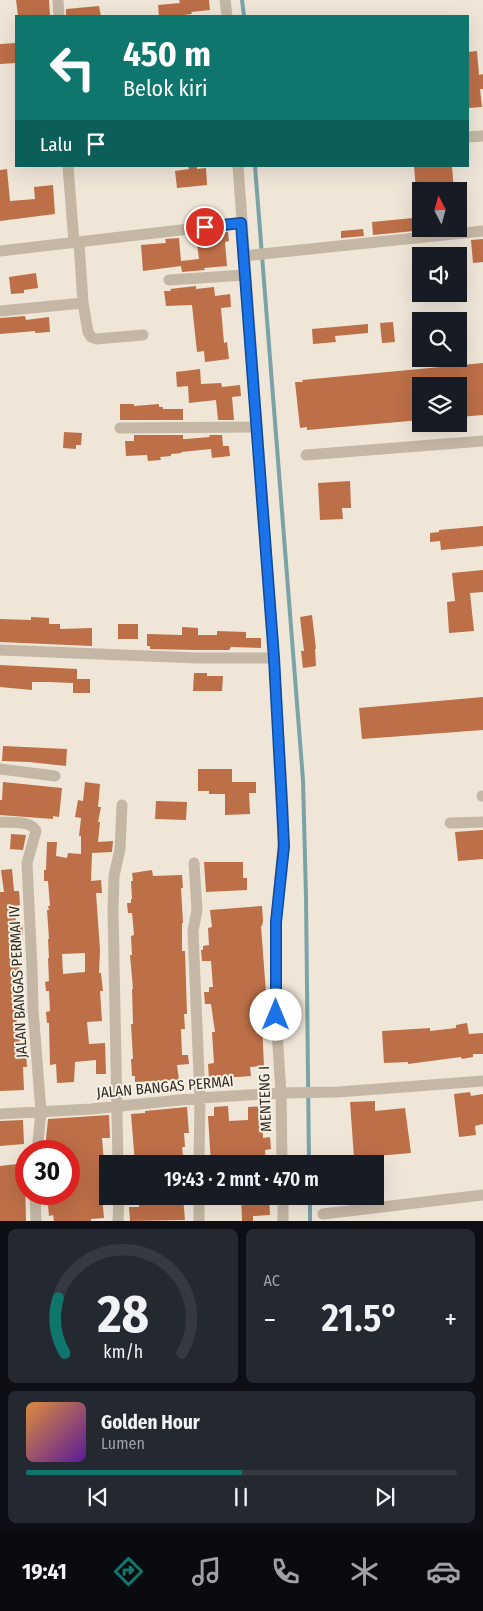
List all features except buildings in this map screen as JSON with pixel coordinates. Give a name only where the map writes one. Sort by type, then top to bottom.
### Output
[{"type":"street","points":[[58,0],[59,15]]},
{"type":"street","points":[[225,0],[227,15]]},
{"type":"street","points":[[469,138],[483,136]]},
{"type":"street","points":[[68,167],[88,332],[91,337],[96,339],[142,335]]},
{"type":"street","name":"MENTENG I","points":[[238,167],[244,275],[274,658],[284,837],[276,922],[276,1015],[281,1093],[282,1155]]},
{"type":"street","points":[[0,251],[241,223]]},
{"type":"street","points":[[243,256],[483,231]]},
{"type":"street","points":[[169,280],[244,275]]},
{"type":"street","points":[[0,311],[84,303]]},
{"type":"street","points":[[120,428],[256,427]]},
{"type":"street","points":[[306,455],[483,441]]},
{"type":"street","points":[[0,650],[197,658],[274,658]]},
{"type":"street","points":[[0,769],[55,776]]},
{"type":"street","points":[[118,1155],[112,910],[114,876],[120,850],[122,805]]},
{"type":"street","name":"JALAN BANGAS PERMAI IV","points":[[0,822],[30,824],[36,830],[27,863],[32,1009],[41,1112]]},
{"type":"street","points":[[450,823],[483,822]]},
{"type":"street","points":[[194,863],[197,910],[193,936],[200,1098],[199,1155]]},
{"type":"street","name":"JALAN BANGAS PERMAI","points":[[0,1114],[200,1098],[281,1093],[318,1093],[483,1081]]},
{"type":"street","points":[[38,1140],[41,1112]]},
{"type":"street","points":[[323,1214],[483,1195]]},
{"type":"street","points":[[35,1205],[36,1221]]},
{"type":"street","points":[[118,1221],[119,1205]]},
{"type":"street","points":[[199,1205],[199,1221]]},
{"type":"street","points":[[283,1205],[283,1221]]},
{"type":"waterway","points":[[242,0],[244,15]]},
{"type":"waterway","points":[[255,167],[303,780],[309,1155]]},
{"type":"waterway","points":[[310,1205],[310,1221]]},
{"type":"route","points":[[205,227],[241,223],[274,658],[284,846],[276,922],[276,1015]]}]
